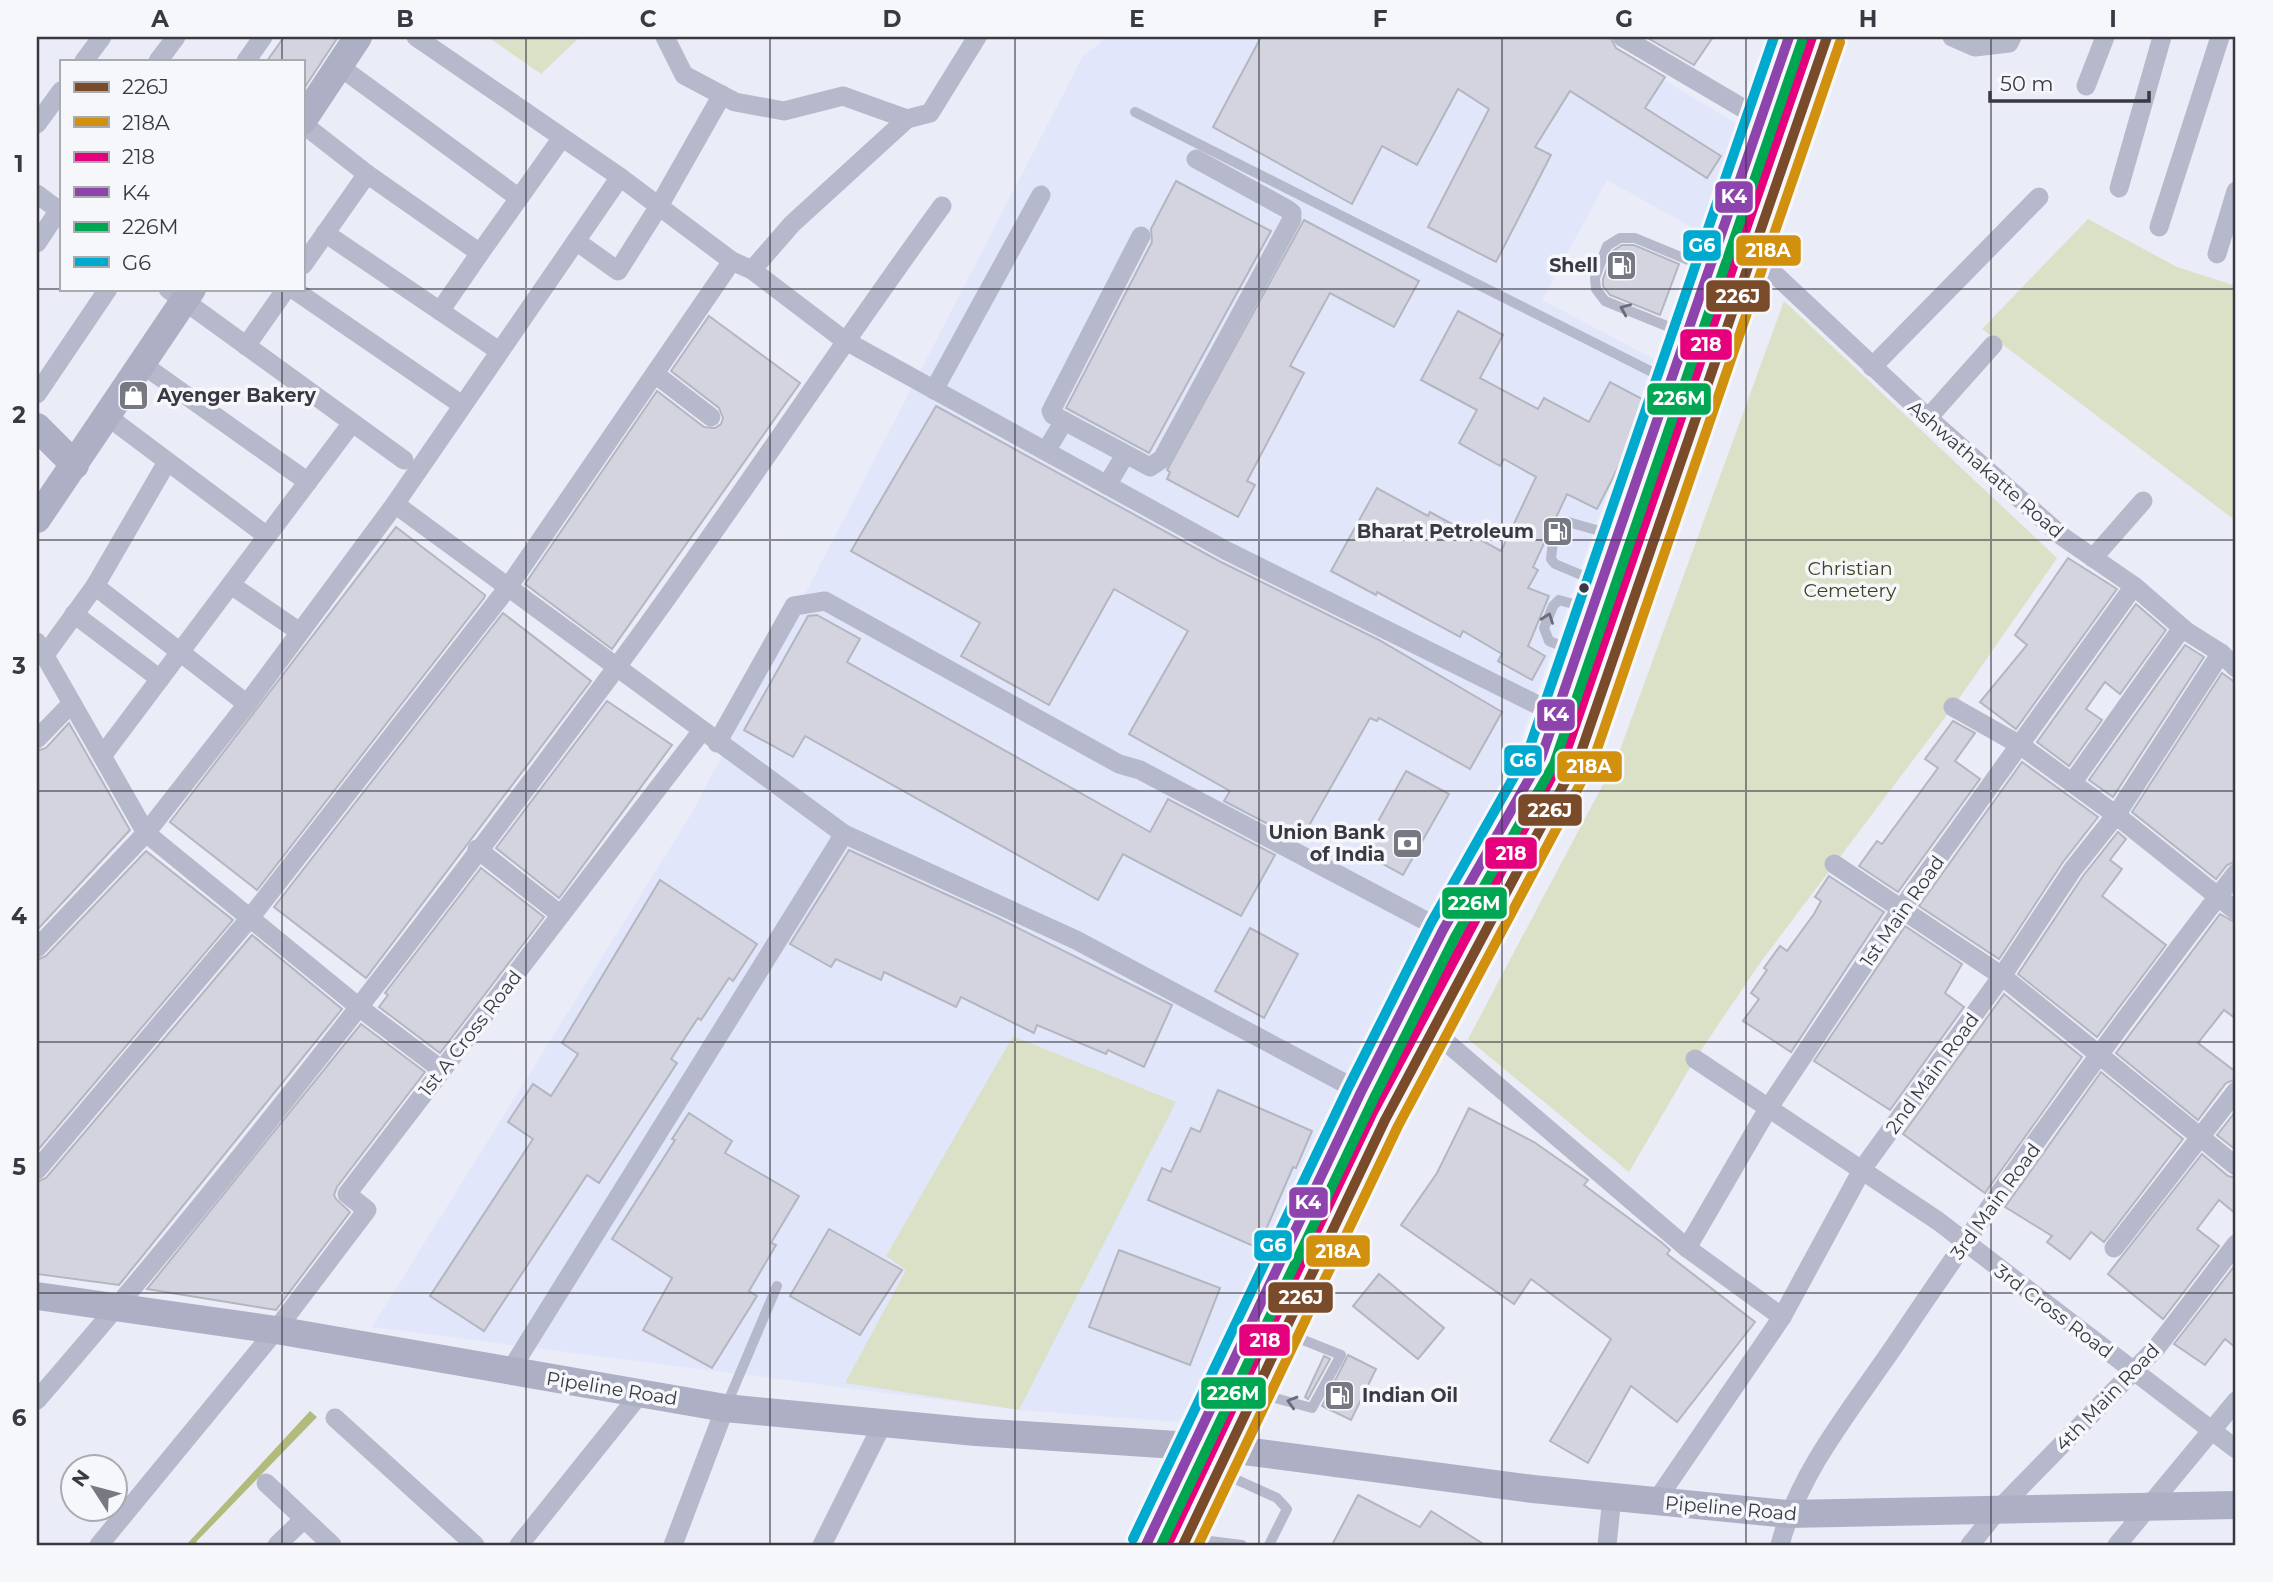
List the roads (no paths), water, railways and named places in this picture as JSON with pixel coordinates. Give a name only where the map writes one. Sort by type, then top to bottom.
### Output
[{"type":"highway","points":[[1146,1545],[1361,1092],[1443,930],[1541,758],[1688,335],[1734,268],[1725,229],[1789,37]]},
{"type":"highway","points":[[1184,1542],[1431,1029],[1581,752],[1734,268],[1827,37]]},
{"type":"street","points":[[85,60],[102,37]]},
{"type":"street","points":[[247,60],[263,37]]},
{"type":"street","points":[[304,120],[358,37]]},
{"type":"street","points":[[416,37],[620,177],[732,261],[752,270],[844,340],[1225,550],[1556,714]]},
{"type":"street","points":[[665,37],[684,75],[735,102],[784,111],[843,96],[906,119]]},
{"type":"street","points":[[752,270],[792,224],[906,119],[930,113],[977,37]]},
{"type":"street","points":[[1622,37],[1763,120]]},
{"type":"street","points":[[1952,37],[1975,47],[2009,43],[2012,37]]},
{"type":"street","points":[[2086,86],[2105,37]]},
{"type":"street","points":[[2119,188],[2162,37]]},
{"type":"street","points":[[2159,228],[2220,37]]},
{"type":"street","points":[[339,66],[519,198]]},
{"type":"street","points":[[49,118],[60,93]]},
{"type":"street","points":[[576,241],[618,271],[659,206],[722,94]]},
{"type":"street","points":[[304,123],[367,174],[480,253]]},
{"type":"street","points":[[440,310],[561,139]]},
{"type":"street","points":[[1141,236],[1052,405],[1053,415],[1150,467],[1162,459],[1292,219],[1292,213],[1287,208],[1196,159]]},
{"type":"street","points":[[304,264],[367,174]]},
{"type":"street","points":[[37,948],[146,833],[247,704],[395,504],[620,177]]},
{"type":"street","points":[[2217,254],[2236,191]]},
{"type":"street","points":[[37,194],[60,211],[37,243]]},
{"type":"street","points":[[934,390],[1041,195]]},
{"type":"street","points":[[1872,367],[2039,197]]},
{"type":"street","points":[[37,1400],[117,1308],[360,1008],[617,666],[844,340],[942,205]]},
{"type":"street","points":[[325,233],[499,351]]},
{"type":"street","points":[[37,1170],[250,919],[509,586],[732,261]]},
{"type":"street","name":"Ashwathakatte Road","points":[[1734,268],[1872,367],[2063,537],[2134,586],[2182,628],[2221,653],[2236,668]]},
{"type":"street","points":[[37,394],[107,290]]},
{"type":"street","points":[[246,346],[285,290]]},
{"type":"street","points":[[294,290],[462,405]]},
{"type":"street","points":[[37,519],[142,364],[181,293],[246,346],[404,460]]},
{"type":"street","points":[[1928,418],[1993,345]]},
{"type":"street","points":[[142,364],[308,482]]},
{"type":"street","points":[[655,373],[711,417]]},
{"type":"street","points":[[107,416],[267,537]]},
{"type":"street","points":[[1046,451],[1064,421]]},
{"type":"street","points":[[102,756],[352,423]]},
{"type":"street","points":[[37,427],[75,465]]},
{"type":"street","points":[[1107,485],[1125,454]]},
{"type":"street","points":[[167,462],[95,586],[74,614],[41,649],[146,833],[360,1008],[442,1070]]},
{"type":"street","points":[[2093,558],[2143,501]]},
{"type":"street","points":[[395,504],[617,666],[709,738],[844,834],[1076,940],[1361,1092]]},
{"type":"street","points":[[231,585],[300,632]]},
{"type":"street","points":[[95,586],[247,704]]},
{"type":"street","name":"1st Main Road","points":[[1687,1248],[1769,1107],[1902,908],[2134,586]]},
{"type":"street","name":"1st A Cross Road","points":[[276,1330],[368,1210],[347,1194],[561,915],[709,738],[794,606],[825,601],[1119,764],[1140,770],[1443,930]]},
{"type":"street","points":[[74,614],[160,679]]},
{"type":"street","points":[[2072,783],[2182,628]]},
{"type":"street","name":"2nd Main Road","points":[[1656,1501],[1782,1317],[1863,1168],[2002,976],[2073,869],[2116,815],[2221,653]]},
{"type":"street","points":[[37,739],[72,703]]},
{"type":"street","points":[[1953,707],[2020,745],[2116,815],[2236,911]]},
{"type":"street","points":[[510,1371],[844,834]]},
{"type":"street","points":[[477,849],[561,915]]},
{"type":"street","points":[[1834,864],[2002,976],[2236,1166]]},
{"type":"street","name":"3rd Main Road","points":[[1780,1545],[1788,1514],[1820,1457],[1963,1243],[2236,873]]},
{"type":"street","points":[[1431,1029],[1687,1248],[1782,1317]]},
{"type":"street","name":"3rd Cross Road","points":[[1695,1059],[1863,1168],[1938,1221],[1963,1243],[2236,1449]]},
{"type":"street","points":[[2114,1248],[2155,1191],[2201,1138],[2236,1091]]},
{"type":"street","name":"4th Main Road","points":[[1970,1545],[1998,1510],[2157,1347],[2236,1244]]},
{"type":"street","name":"Pipeline Road","points":[[37,1296],[276,1330],[725,1408],[883,1423],[1192,1446]]},
{"type":"street","points":[[99,1545],[276,1330]]},
{"type":"street","points":[[519,1545],[640,1394]]},
{"type":"street","points":[[2117,1545],[2236,1401]]},
{"type":"street","points":[[673,1545],[725,1408]]},
{"type":"street","points":[[335,1419],[475,1545]]},
{"type":"street","points":[[822,1545],[883,1423]]},
{"type":"street","name":"Pipeline Road","points":[[1224,1460],[1788,1514],[2236,1505]]},
{"type":"street","points":[[266,1483],[332,1545]]},
{"type":"street","points":[[1607,1545],[1612,1497]]},
{"type":"street","points":[[277,1545],[304,1519]]},
{"type":"lane","points":[[1135,112],[1672,381]]},
{"type":"lane","points":[[1688,335],[1605,301],[1596,289],[1595,278],[1607,246],[1620,238],[1635,238],[1734,268]]},
{"type":"lane","points":[[1597,596],[1555,564],[1551,559],[1553,542],[1568,522],[1618,536]]},
{"type":"lane","points":[[725,1408],[777,1286]]},
{"type":"lane","points":[[1256,1392],[1312,1408],[1341,1355],[1284,1332]]},
{"type":"lane","points":[[1224,1460],[1277,1498],[1287,1509],[1269,1545]]},
{"type":"lane","points":[[1184,1542],[1242,1545]]},
{"type":"place","name":"Shell","points":[[1621,265]]},
{"type":"place","name":"Ayenger Bakery","points":[[134,395]]},
{"type":"place","name":"Bharat Petroleum","points":[[1557,531]]},
{"type":"place","name":"Union Bank of India","points":[[1408,843]]},
{"type":"place","name":"Indian Oil","points":[[1339,1395]]},
{"type":"park label","name":"Christian Cemetery","points":[[1850,579]]}]
